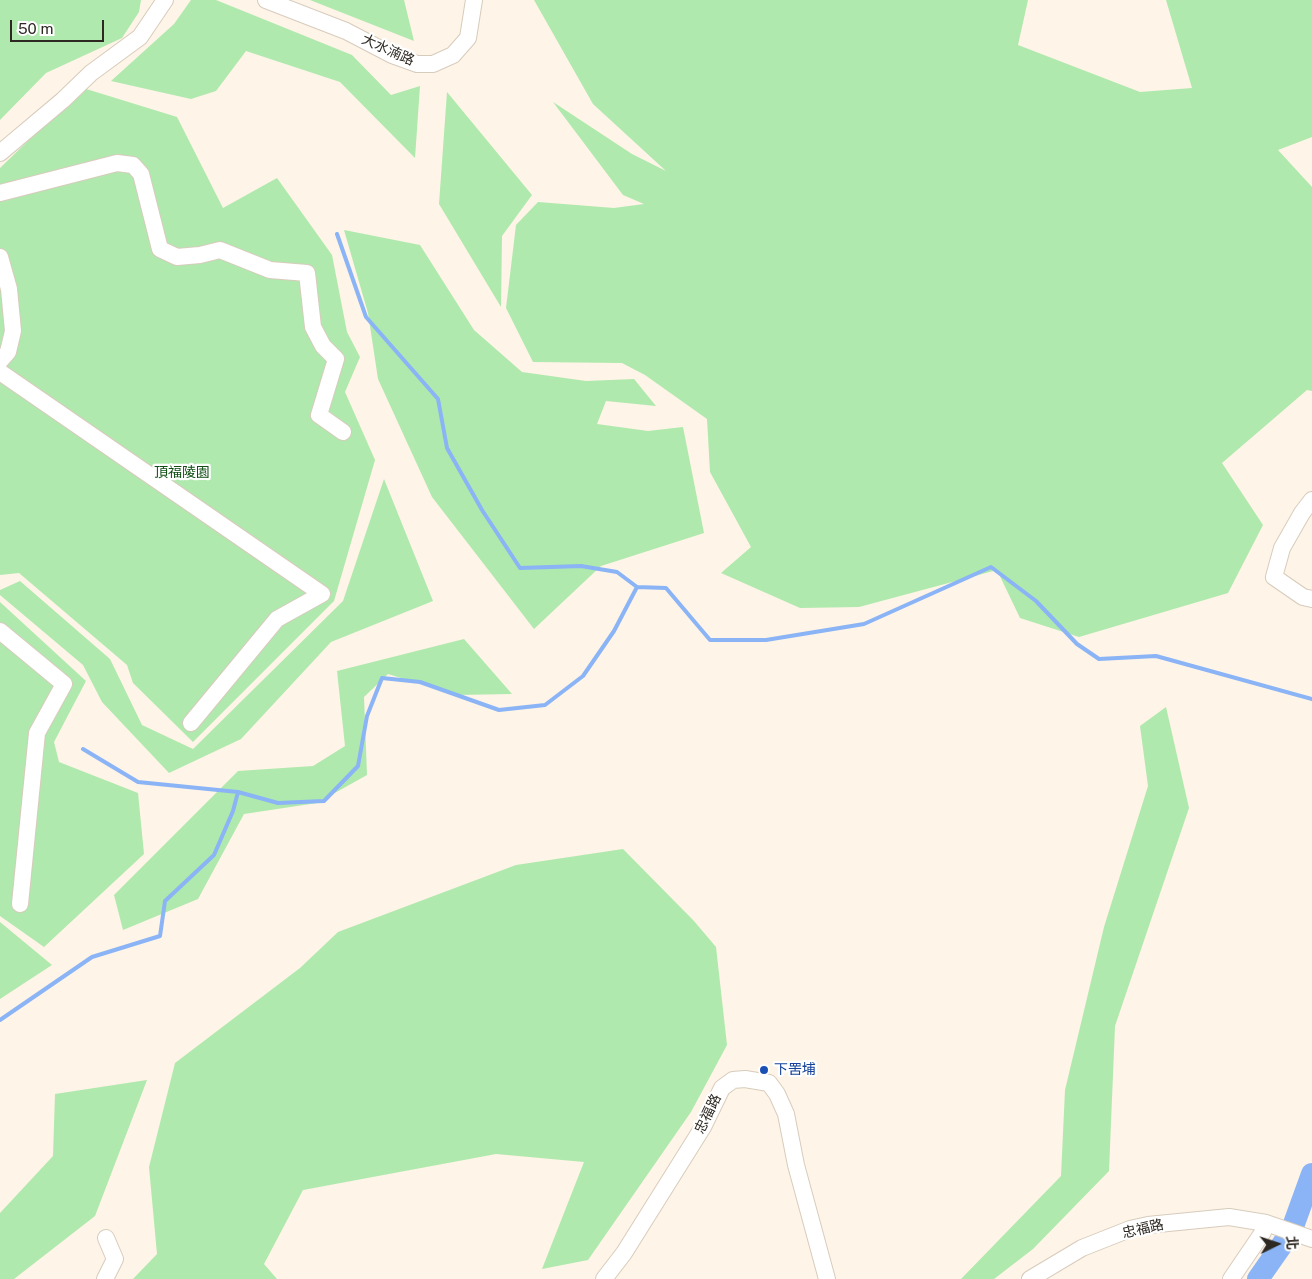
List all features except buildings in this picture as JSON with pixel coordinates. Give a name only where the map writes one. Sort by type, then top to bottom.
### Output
[{"type":"street","points":[[0,153],[63,100],[91,73],[140,37],[165,0]]},
{"type":"street","name":"大水湳路","points":[[266,0],[346,31],[392,55],[417,64],[433,64],[453,55],[468,38],[474,0]]},
{"type":"street","points":[[0,193],[117,164],[133,165],[141,174],[160,249],[177,257],[200,255],[220,250],[270,270],[307,273],[313,328],[323,346],[336,359],[319,415],[343,432]]},
{"type":"street","points":[[0,257],[9,289],[13,331],[8,352],[0,362]]},
{"type":"street","points":[[0,372],[322,594],[277,619],[191,723]]},
{"type":"street","points":[[1312,500],[1302,513],[1282,548],[1274,577],[1303,597],[1312,599]]},
{"type":"street","points":[[0,630],[64,684],[37,733],[20,904]]},
{"type":"street","name":"忠福路","points":[[604,1279],[624,1253],[704,1128],[722,1088],[733,1080],[745,1079],[769,1083],[777,1094],[786,1114],[796,1165],[827,1279]]},
{"type":"street","name":"忠福路","points":[[1030,1279],[1082,1248],[1130,1229],[1148,1225],[1229,1217],[1266,1223],[1312,1239]]},
{"type":"street","points":[[1231,1279],[1263,1232],[1266,1223]]},
{"type":"street","points":[[105,1279],[114,1259],[106,1238]]},
{"type":"green space","points":[[0,0],[141,0],[139,12],[122,38],[46,73],[0,120]]},
{"type":"green space","points":[[191,0],[216,0],[352,55],[391,95],[420,86],[415,158],[340,82],[246,51],[216,91],[191,99],[111,81],[174,24]]},
{"type":"green space","points":[[310,0],[404,0],[414,41]]},
{"type":"green space","points":[[534,0],[1028,0],[1018,45],[1140,92],[1192,88],[1166,0],[1312,0],[1312,137],[1278,150],[1312,187],[1312,391],[1307,390],[1222,463],[1263,525],[1228,593],[1079,637],[1020,618],[997,570],[859,607],[800,608],[721,573],[751,547],[710,472],[707,419],[645,375],[622,363],[533,362],[506,308],[516,225],[538,202],[614,208],[644,204],[623,195],[553,102],[632,154],[666,171],[593,104]]},
{"type":"green space","name":"頂福陵園","points":[[83,88],[177,117],[223,208],[277,178],[332,255],[347,332],[360,357],[345,392],[375,460],[334,601],[193,742],[133,683],[127,665],[19,573],[0,575],[0,168]]},
{"type":"green space","points":[[447,92],[532,195],[502,236],[501,307],[439,204]]},
{"type":"green space","points":[[344,230],[420,245],[474,330],[522,372],[586,381],[634,379],[656,406],[606,401],[597,424],[648,431],[683,427],[704,533],[601,566],[534,629],[432,497],[378,379],[368,313]]},
{"type":"green space","points":[[384,479],[433,601],[331,642],[241,739],[169,773],[102,702],[83,665],[0,595],[0,590],[20,581],[110,659],[142,725],[193,749],[343,601]]},
{"type":"green space","points":[[0,602],[86,681],[54,742],[59,762],[138,793],[144,854],[44,947],[0,916]]},
{"type":"green space","points":[[464,639],[512,694],[456,695],[388,674],[364,697],[367,775],[317,803],[244,814],[198,899],[123,930],[114,895],[238,771],[313,766],[345,746],[337,671]]},
{"type":"green space","points":[[1166,707],[1189,808],[1115,1026],[1109,1171],[1033,1249],[994,1279],[961,1279],[1061,1176],[1065,1090],[1104,927],[1148,786],[1140,726]]},
{"type":"green space","points":[[623,849],[694,921],[716,947],[727,1045],[691,1112],[588,1260],[542,1269],[584,1162],[496,1154],[303,1190],[264,1264],[277,1279],[133,1279],[157,1254],[149,1167],[175,1063],[300,968],[338,932],[516,865]]},
{"type":"green space","points":[[0,922],[52,965],[0,999]]},
{"type":"green space","points":[[147,1080],[95,1216],[14,1279],[0,1279],[0,1213],[53,1156],[55,1094]]},
{"type":"waterway","points":[[337,234],[366,317],[438,399],[447,448],[482,510],[520,568],[581,566],[617,572],[637,587]]},
{"type":"waterway","points":[[0,1020],[92,957],[160,936],[165,901],[214,855],[233,811],[238,792],[278,803],[324,801],[358,766],[367,716],[382,678],[420,682],[499,710],[545,705],[583,676],[614,631],[637,587],[666,588],[710,640],[766,640],[864,624],[991,567],[1036,601],[1077,644],[1099,659],[1156,656],[1312,699]]},
{"type":"waterway","points":[[83,749],[138,782],[238,792]]},
{"type":"waterway","points":[[1258,1279],[1291,1232],[1312,1174]]},
{"type":"place","name":"下罟埔","points":[[764,1070]]}]
